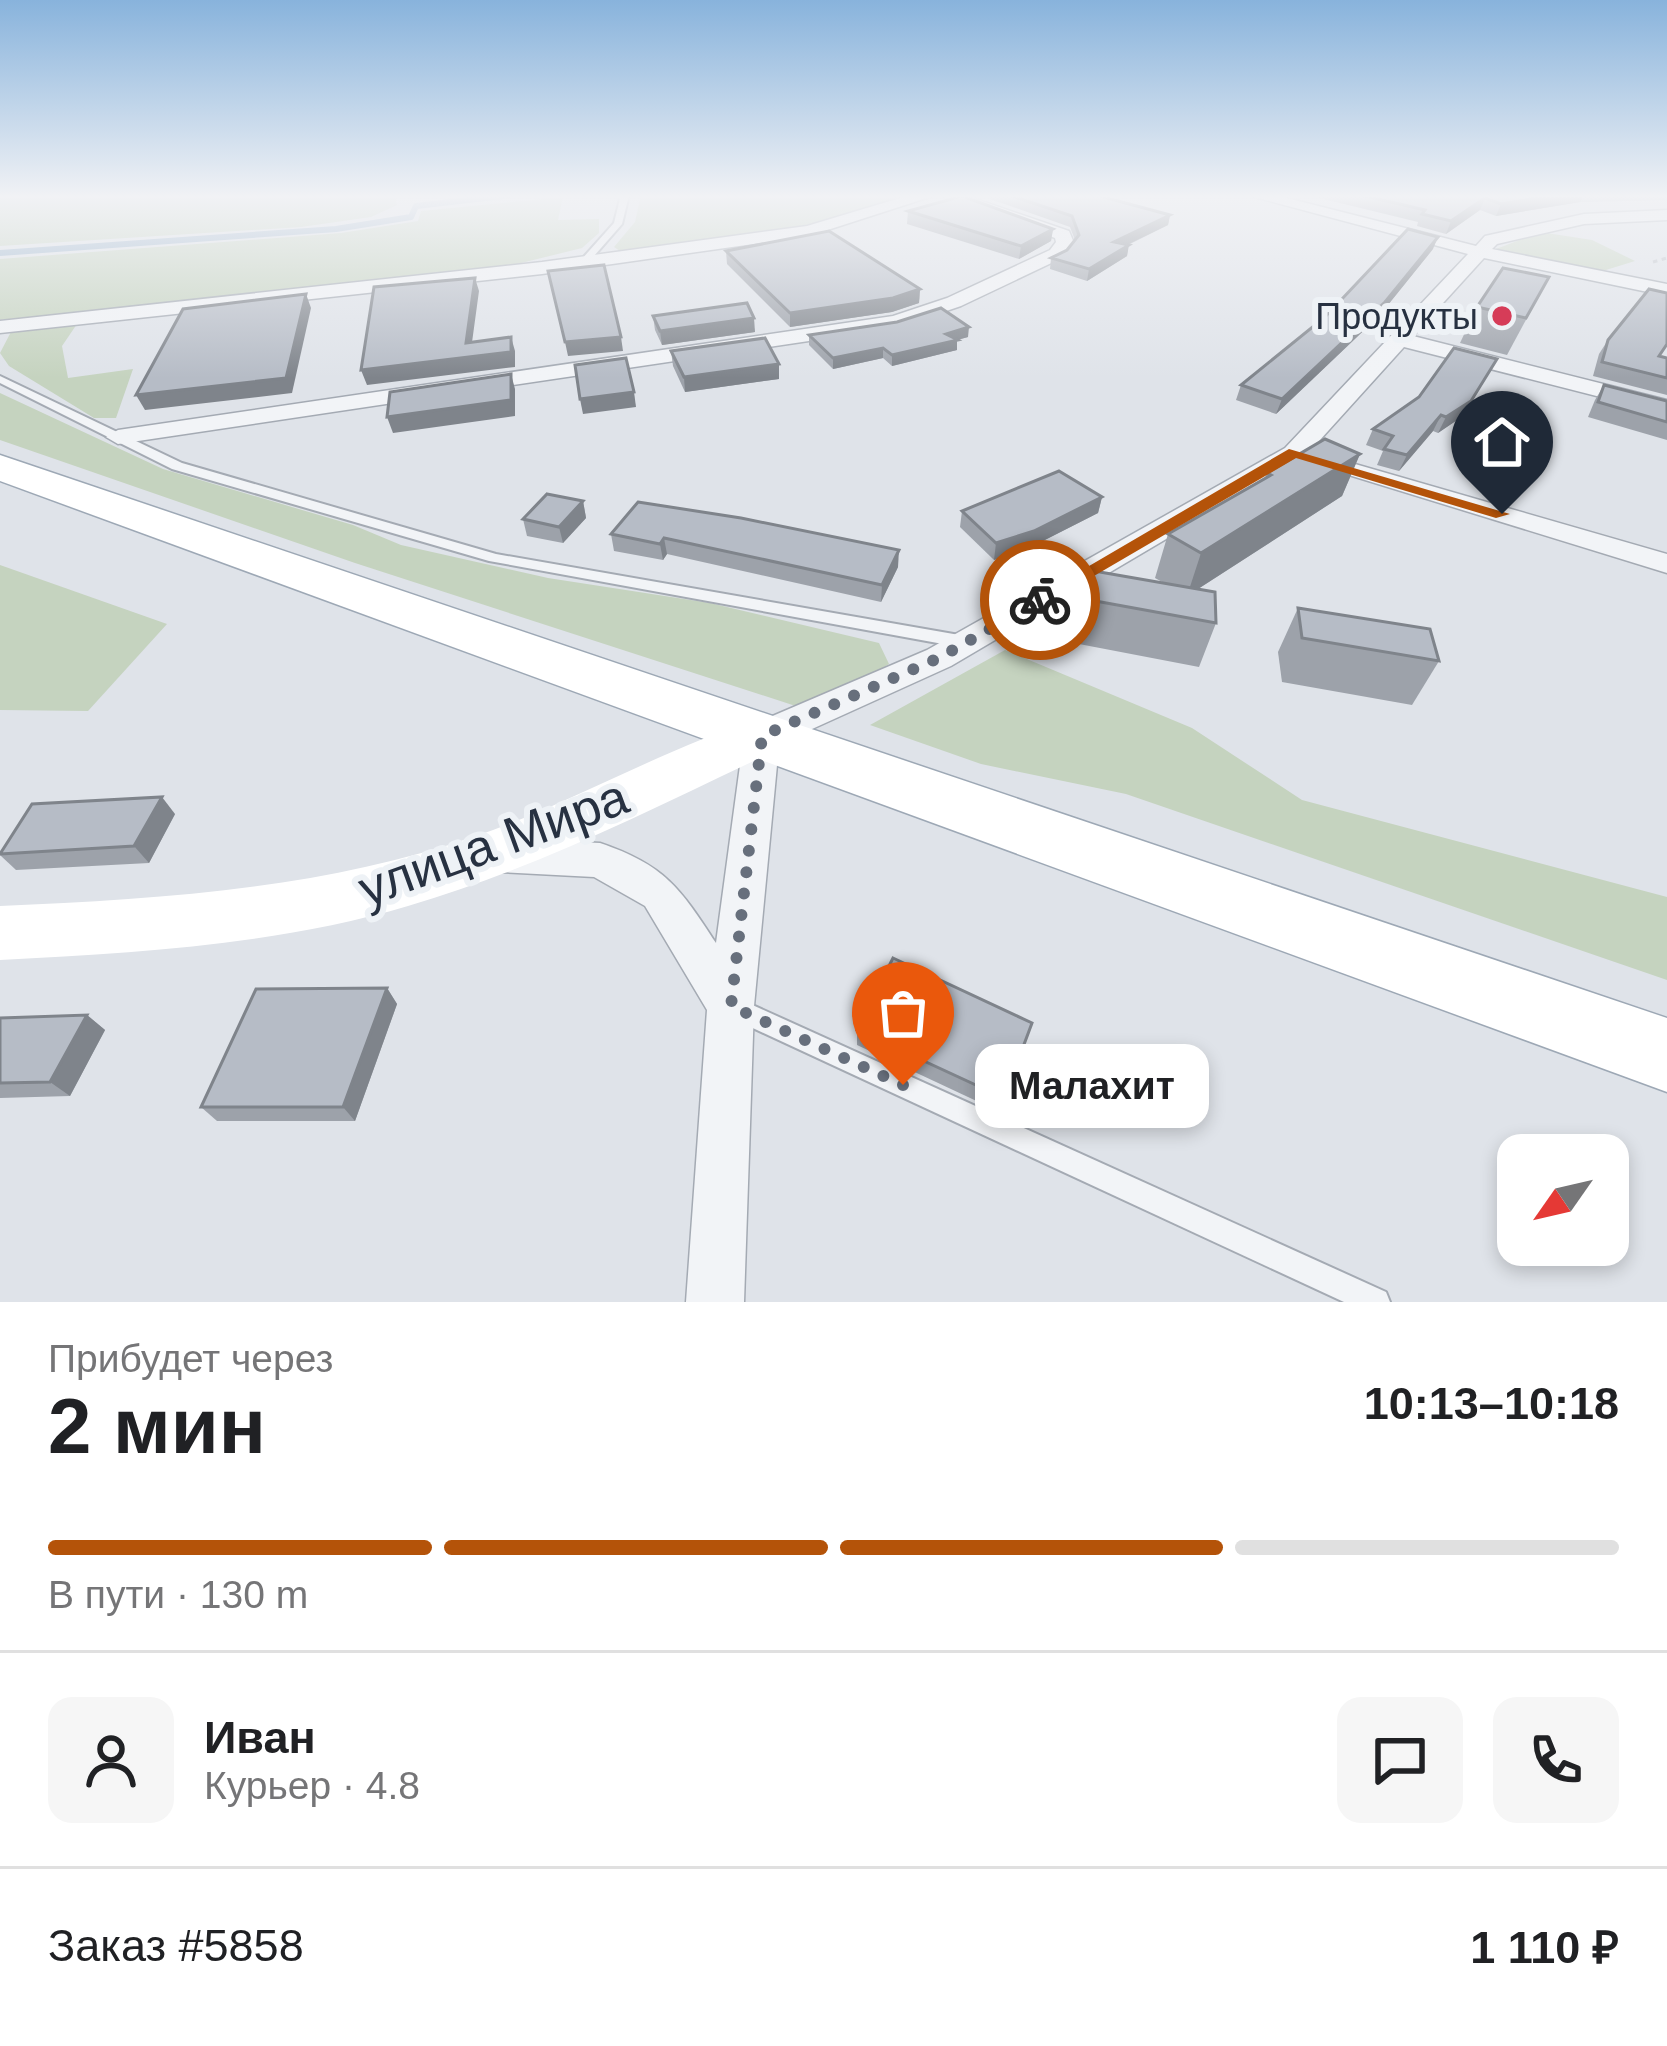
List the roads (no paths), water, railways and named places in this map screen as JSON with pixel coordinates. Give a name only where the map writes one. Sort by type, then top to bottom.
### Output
[{"type":"main road","points":[[0,467],[1667,1055]]},
{"type":"street","points":[[0,328],[629,256]]},
{"type":"street","points":[[118,437],[896,322],[954,302],[1051,256]]},
{"type":"street","points":[[715,1302],[731,1006],[762,736],[966,643],[1294,452],[1473,256]]},
{"type":"street","points":[[1507,256],[1667,290]]},
{"type":"street","points":[[1442,289],[1491,279],[1604,279]]},
{"type":"street","points":[[1398,339],[1667,407]]},
{"type":"street","points":[[1294,452],[1667,564]]},
{"type":"street","name":"улица Мира","points":[[0,933],[135,927],[318,904],[491,855],[762,736]]},
{"type":"street","points":[[491,855],[600,860],[660,893],[731,1006]]},
{"type":"lane","points":[[584,262],[590,256]]},
{"type":"lane","points":[[0,379],[177,466],[494,558],[966,643]]},
{"type":"lane","points":[[731,1006],[1376,1302]]},
{"type":"place","name":"Продукты","points":[[1502,316]]},
{"type":"place","name":"Малахит","points":[[903,1085]]}]
